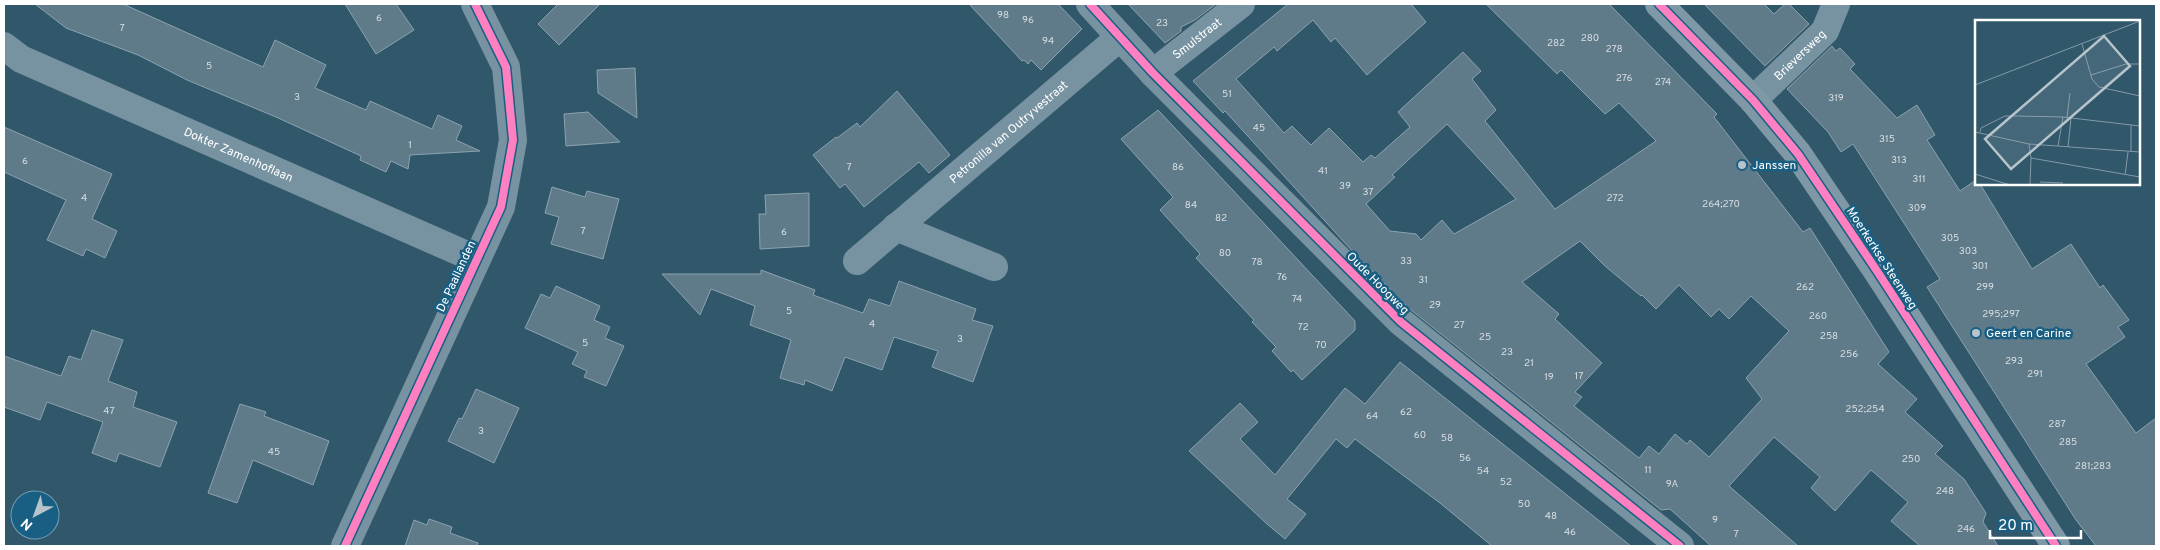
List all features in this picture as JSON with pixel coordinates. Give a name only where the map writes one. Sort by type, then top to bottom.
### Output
[{"type":"street","name":"De Paallanden","points":[[344,546],[500,206],[513,140],[506,67],[476,4]]},
{"type":"street","name":"Oude Hoogweg","points":[[1090,4],[1153,73],[1401,322],[1680,546]]},
{"type":"street","name":"Smulstraat","points":[[1153,73],[1241,4]]},
{"type":"street","name":"Moerkerkse Steenweg","points":[[1659,4],[1753,100],[1798,154],[1825,192],[2056,546]]},
{"type":"street","name":"Brieversweg","points":[[1753,100],[1825,31],[1836,4]]},
{"type":"street","name":"Petronilla van Outryvestraat","points":[[856,261],[1120,37]]},
{"type":"street","name":"Dokter Zamenhoflaan","points":[[4,46],[21,59],[476,259]]},
{"type":"street","points":[[896,227],[994,267]]},
{"type":"building","points":[[35,4],[123,4],[263,67],[275,40],[326,65],[315,88],[366,110],[370,101],[432,129],[438,115],[462,126],[456,140],[480,151],[410,155],[408,169],[391,161],[386,172],[360,160],[361,156],[276,117],[187,80],[138,55],[66,28]]},
{"type":"building","points":[[345,4],[396,4],[414,30],[376,54]]},
{"type":"building","points":[[558,4],[600,4],[559,45],[538,24]]},
{"type":"building","points":[[969,4],[1058,4],[1082,29],[1041,70],[1031,60],[1028,64],[1024,60],[1022,61]]},
{"type":"building","points":[[1128,4],[1216,4],[1195,20],[1181,27],[1181,31],[1165,43]]},
{"type":"building","points":[[1288,4],[1411,4],[1426,22],[1367,75],[1335,38],[1331,42],[1313,20],[1277,51],[1274,47],[1236,79],[1284,133],[1292,126],[1311,145],[1329,128],[1363,162],[1371,155],[1375,158],[1410,127],[1398,112],[1463,52],[1481,71],[1472,79],[1496,110],[1485,121],[1555,209],[1656,141],[1619,103],[1605,114],[1561,70],[1557,74],[1486,4],[1609,4],[1717,114],[1714,117],[1803,232],[1810,228],[1889,352],[1878,364],[1917,399],[1905,412],[1943,446],[1935,454],[1964,479],[1986,513],[1983,522],[1998,546],[1920,546],[1891,521],[1908,502],[1871,470],[1835,511],[1811,488],[1820,477],[1774,437],[1729,486],[1798,546],[1711,546],[1670,509],[1661,510],[1411,310],[1354,253],[1225,111],[1223,113],[1193,81]],"holes":[[[1447,124],[1516,199],[1454,234],[1442,220],[1421,240],[1416,234],[1390,231],[1366,204],[1395,177],[1392,175]],[[1580,241],[1605,266],[1642,295],[1656,309],[1679,285],[1711,317],[1719,309],[1729,319],[1751,296],[1789,331],[1746,378],[1762,399],[1709,457],[1690,440],[1687,444],[1675,434],[1659,454],[1649,446],[1639,458],[1574,406],[1582,397],[1575,392],[1602,363],[1555,319],[1559,314],[1522,282]]]},
{"type":"building","points":[[1704,4],[1764,4],[1774,14],[1785,4],[1789,4],[1809,24],[1765,66]]},
{"type":"building","points":[[1832,46],[1836,51],[1840,48],[1855,64],[1850,69],[1897,118],[1917,105],[1935,135],[1927,140],[1960,191],[1975,181],[1975,185],[1981,185],[2032,269],[2071,244],[2100,288],[2103,285],[2129,320],[2118,327],[2125,337],[2086,364],[2136,433],[2156,418],[2156,546],[2096,546],[2076,520],[1927,287],[1940,279],[1853,144],[1841,152],[1828,132],[1787,89]]},
{"type":"building","points":[[635,68],[637,118],[598,93],[597,70]]},
{"type":"building","points":[[897,91],[950,155],[929,173],[919,162],[864,207],[845,184],[840,188],[813,155],[857,123],[860,127]]},
{"type":"building","points":[[1158,110],[1355,321],[1355,330],[1302,380],[1293,370],[1291,372],[1272,351],[1276,347],[1252,322],[1254,320],[1196,258],[1200,254],[1160,210],[1173,197],[1121,139]]},
{"type":"building","points":[[588,112],[620,142],[566,146],[564,114]]},
{"type":"building","points":[[4,127],[112,174],[92,219],[117,231],[105,258],[86,249],[83,256],[47,240],[66,200],[4,172]]},
{"type":"building","points":[[552,187],[585,197],[587,191],[619,199],[603,259],[551,244],[559,217],[545,213]]},
{"type":"building","points":[[809,193],[809,246],[760,249],[759,214],[766,214],[765,195]]},
{"type":"building","points":[[761,270],[815,290],[813,295],[863,313],[869,299],[890,306],[899,281],[976,309],[972,320],[993,326],[973,382],[932,367],[938,351],[894,337],[882,370],[845,357],[832,391],[805,380],[804,385],[780,378],[791,340],[750,325],[755,306],[711,289],[700,315],[662,274],[761,274]]},
{"type":"building","points":[[556,286],[600,306],[594,320],[610,327],[605,338],[624,346],[606,386],[584,377],[587,371],[572,364],[578,352],[525,328],[541,294],[550,298]]},
{"type":"building","points":[[92,330],[123,340],[108,381],[137,392],[133,407],[177,422],[160,467],[119,453],[116,462],[92,453],[103,422],[47,402],[40,420],[4,407],[4,356],[61,376],[69,356],[81,360]]},
{"type":"building","points":[[1400,362],[1631,546],[1492,546],[1440,503],[1355,439],[1347,448],[1336,439],[1287,499],[1306,514],[1285,539],[1189,451],[1240,403],[1258,422],[1240,439],[1275,475],[1345,388],[1365,404]]},
{"type":"building","points":[[476,389],[519,408],[494,463],[448,441],[459,418],[462,419]]},
{"type":"building","points":[[240,404],[266,412],[264,416],[329,441],[313,485],[253,460],[237,503],[208,493]]},
{"type":"building","points":[[429,519],[452,527],[450,533],[478,543],[477,546],[405,546],[414,520],[427,525]]},
{"type":"cycle path","points":[[345,546],[501,207],[513,140],[506,67],[475,4]]},
{"type":"cycle path","points":[[1090,4],[1153,73],[1401,322],[1680,546]]},
{"type":"cycle path","points":[[1659,4],[1753,100],[1798,154],[1877,271],[2056,546]]},
{"type":"place","name":"Janssen","points":[[1742,165]]},
{"type":"place","name":"Geert en Carine","points":[[1976,333]]}]
